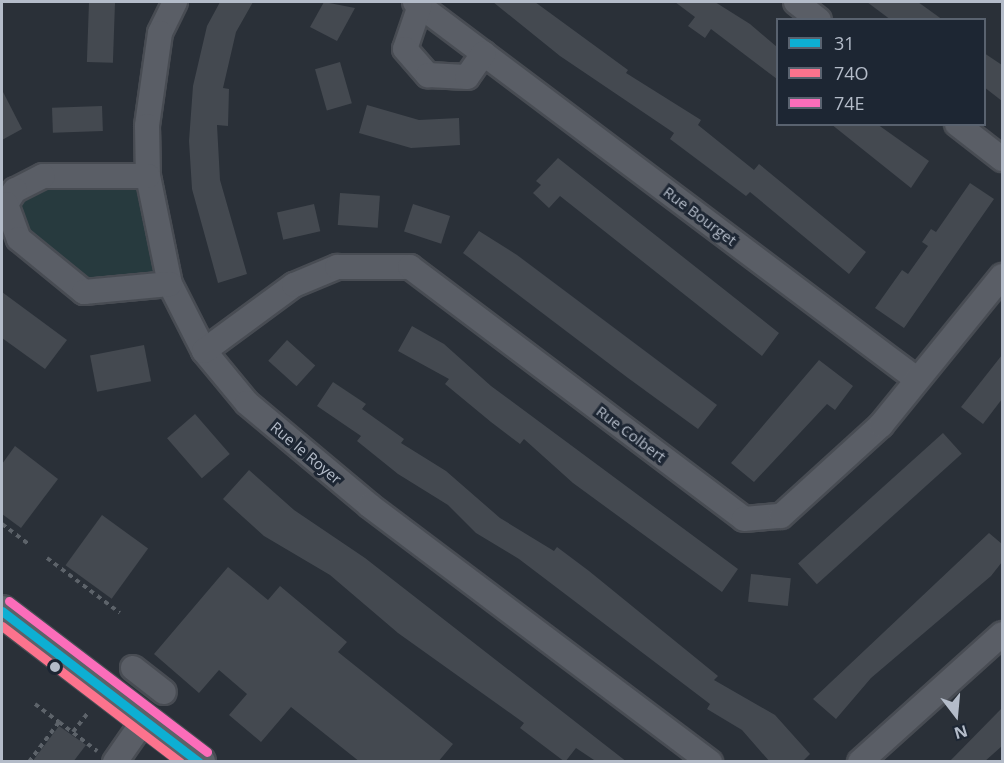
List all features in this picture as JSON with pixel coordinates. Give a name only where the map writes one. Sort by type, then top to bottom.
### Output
[{"type":"main road","points":[[2,611],[200,762]]},
{"type":"street","name":"Rue le Royer","points":[[175,2],[160,33],[147,126],[148,176],[170,284],[204,351],[247,403],[370,506],[710,762]]},
{"type":"street","points":[[796,2],[816,18]]},
{"type":"street","name":"Rue Bourget","points":[[484,53],[467,77],[428,75],[405,50],[417,3],[484,53],[915,378]]},
{"type":"street","points":[[960,126],[1002,159]]},
{"type":"street","points":[[148,176],[43,176],[15,190],[6,204],[19,239],[84,292],[170,284]]},
{"type":"street","name":"Rue Colbert","points":[[204,351],[294,285],[337,267],[410,267],[744,519],[781,516],[881,425],[915,378],[1002,276]]},
{"type":"street","points":[[860,762],[1002,634]]},
{"type":"street","points":[[133,668],[164,692]]},
{"type":"street","points":[[107,757],[145,719]]},
{"type":"path","points":[[2,524],[30,546]]},
{"type":"path","points":[[47,558],[120,614]]},
{"type":"path","points":[[35,704],[107,757]]},
{"type":"path","points":[[73,732],[88,712]]},
{"type":"path","points":[[29,762],[59,722]]},
{"type":"green space","points":[[148,176],[170,284],[84,292],[19,239],[15,190]]},
{"type":"building","points":[[89,2],[115,3],[113,63],[87,62]]},
{"type":"building","points":[[220,2],[253,2],[236,32],[223,88],[229,89],[228,126],[217,125],[220,180],[247,274],[218,283],[192,189],[189,141],[193,86],[207,26]]},
{"type":"building","points":[[324,2],[355,8],[337,41],[310,27]]},
{"type":"building","points":[[493,2],[535,2],[628,70],[626,73],[701,120],[698,125],[754,170],[759,164],[866,252],[849,274],[750,192],[746,196],[670,139],[674,133],[560,56]]},
{"type":"building","points":[[675,2],[715,2],[750,24],[776,46],[776,78],[711,29],[705,38],[688,26],[695,17]]},
{"type":"building","points":[[867,2],[918,2],[940,18],[888,18]]},
{"type":"building","points":[[986,54],[1002,65],[1002,101],[986,89]]},
{"type":"building","points":[[340,62],[352,103],[327,111],[315,69]]},
{"type":"building","points":[[2,90],[22,129],[2,140]]},
{"type":"building","points":[[367,105],[419,120],[459,118],[460,145],[411,148],[359,133]]},
{"type":"building","points":[[102,106],[103,131],[53,133],[52,108]]},
{"type":"building","points":[[834,126],[880,126],[929,161],[911,188]]},
{"type":"building","points":[[558,158],[779,333],[762,356],[560,196],[549,208],[533,193],[541,185],[536,181]]},
{"type":"building","points":[[970,183],[994,199],[904,328],[875,308],[902,270],[908,274],[928,246],[922,242],[931,229],[936,232]]},
{"type":"building","points":[[340,193],[380,196],[378,228],[338,225]]},
{"type":"building","points":[[314,204],[320,231],[283,240],[277,213]]},
{"type":"building","points":[[413,204],[450,216],[441,244],[404,232]]},
{"type":"building","points":[[479,231],[517,255],[717,405],[698,429],[463,253]]},
{"type":"building","points":[[2,292],[67,340],[45,369],[2,338]]},
{"type":"building","points":[[412,326],[444,344],[491,386],[738,569],[722,592],[573,483],[524,439],[520,444],[491,422],[445,384],[449,379],[398,351]]},
{"type":"building","points":[[287,340],[315,365],[297,386],[268,361]]},
{"type":"building","points":[[144,345],[151,381],[97,392],[90,355]]},
{"type":"building","points":[[1002,355],[1002,399],[983,424],[961,407]]},
{"type":"building","points":[[819,360],[853,386],[835,410],[827,404],[754,482],[731,463]]},
{"type":"building","points":[[333,382],[366,404],[362,409],[404,439],[401,443],[446,471],[500,518],[554,551],[557,547],[589,571],[718,676],[714,680],[775,715],[810,754],[802,762],[770,762],[742,730],[707,709],[710,704],[519,559],[476,533],[448,505],[398,474],[357,441],[361,436],[317,406]]},
{"type":"building","points":[[195,414],[230,454],[202,478],[167,438]]},
{"type":"building","points":[[943,433],[962,454],[817,584],[798,563]]},
{"type":"building","points":[[15,446],[58,479],[21,528],[2,514],[2,464]]},
{"type":"building","points":[[249,470],[294,510],[365,558],[627,762],[597,762],[576,748],[565,762],[520,728],[524,723],[398,633],[330,575],[264,536],[223,499]]},
{"type":"building","points":[[102,515],[148,549],[112,599],[66,565]]},
{"type":"building","points":[[989,533],[1002,544],[1002,562],[991,576],[871,678],[836,719],[813,699]]},
{"type":"building","points":[[228,567],[268,600],[280,586],[347,642],[338,652],[453,744],[438,762],[360,762],[291,707],[261,742],[229,715],[247,694],[219,670],[199,693],[154,654]]},
{"type":"building","points":[[751,574],[791,578],[788,606],[748,602]]},
{"type":"building","points":[[1002,708],[1002,746],[984,762],[949,762]]},
{"type":"building","points":[[59,726],[86,745],[73,762],[32,762]]},
{"type":"transit line","name":"74E","points":[[9,601],[207,752]]},
{"type":"transit line","name":"31","points":[[2,611],[199,762]]},
{"type":"transit line","name":"74O","points":[[2,626],[180,762]]}]
